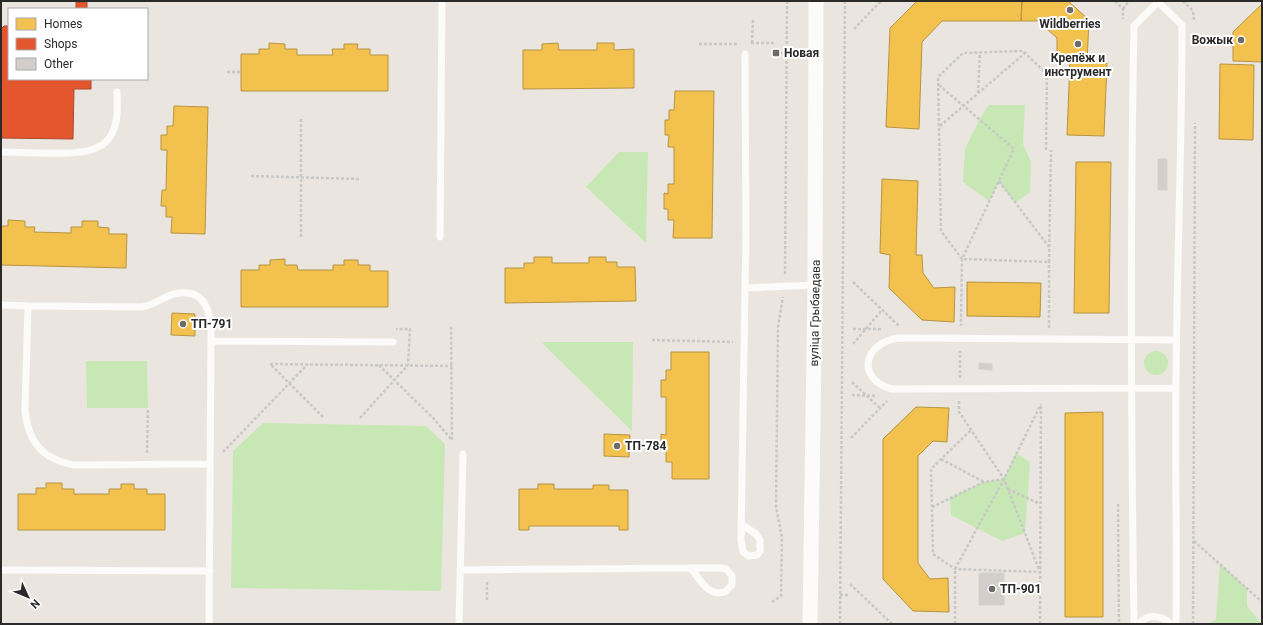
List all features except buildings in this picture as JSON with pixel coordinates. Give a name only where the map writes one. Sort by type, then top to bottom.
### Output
[{"type":"street","name":"вуліца Грыбаедава","points":[[810,624],[815,285],[816,1]]},
{"type":"lane","points":[[440,237],[442,1]]},
{"type":"lane","points":[[1134,624],[1131,389],[1131,151],[1134,26],[1159,2],[1182,26],[1182,139],[1176,340],[1178,526],[1176,624]]},
{"type":"lane","points":[[742,524],[744,288],[746,242],[744,54]]},
{"type":"lane","points":[[1,152],[78,152],[96,149],[109,138],[114,130],[116,121],[117,92]]},
{"type":"lane","points":[[744,288],[815,285]]},
{"type":"lane","points":[[1,305],[142,307],[156,303],[173,294],[188,293],[201,299],[209,310],[212,324],[210,571],[208,624]]},
{"type":"lane","points":[[28,306],[25,410],[30,435],[36,444],[53,458],[64,463],[74,465],[210,464]]},
{"type":"lane","points":[[1176,340],[888,339],[879,343],[872,351],[868,362],[869,373],[875,381],[882,386],[892,389],[1176,388]]},
{"type":"lane","points":[[211,341],[393,342]]},
{"type":"lane","points":[[459,624],[463,454]]},
{"type":"lane","points":[[460,570],[691,568],[726,569],[732,576],[732,585],[725,592],[715,593],[706,588],[691,568]]},
{"type":"lane","points":[[1,570],[210,571]]},
{"type":"lane","points":[[1138,624],[1145,618],[1152,616],[1166,619],[1171,624]]},
{"type":"path","points":[[840,624],[845,1]]},
{"type":"path","points":[[854,29],[881,1]]},
{"type":"path","points":[[1123,9],[1129,1]]},
{"type":"path","points":[[752,44],[753,20]]},
{"type":"path","points":[[735,44],[735,51]]},
{"type":"path","points":[[1046,150],[1046,74],[1023,51],[963,53],[938,77],[941,231],[962,259],[1049,262]]},
{"type":"path","points":[[978,94],[980,52]]},
{"type":"path","points":[[776,53],[816,54]]},
{"type":"path","points":[[939,127],[1025,53]]},
{"type":"path","points":[[227,72],[241,72]]},
{"type":"path","points":[[301,119],[301,239]]},
{"type":"path","points":[[1262,129],[1262,154]]},
{"type":"path","points":[[1048,340],[1051,150]]},
{"type":"path","points":[[1193,624],[1196,153]]},
{"type":"path","points":[[251,176],[359,179]]},
{"type":"path","points":[[999,181],[1049,247]]},
{"type":"path","points":[[853,282],[902,329]]},
{"type":"path","points":[[853,344],[882,310]]},
{"type":"path","points":[[378,365],[433,418],[452,440],[451,326]]},
{"type":"path","points":[[360,418],[408,364],[410,329]]},
{"type":"path","points":[[734,334],[734,349]]},
{"type":"path","points":[[652,340],[734,342]]},
{"type":"path","points":[[323,417],[270,364],[408,364],[452,366]]},
{"type":"path","points":[[221,454],[308,364]]},
{"type":"path","points":[[852,382],[880,408]]},
{"type":"path","points":[[1040,624],[1041,389]]},
{"type":"path","points":[[851,438],[890,397]]},
{"type":"path","points":[[955,624],[955,569],[1004,479],[1041,404]]},
{"type":"path","points":[[147,465],[148,408]]},
{"type":"path","points":[[941,459],[984,482]]},
{"type":"path","points":[[932,507],[984,482],[1004,479]]},
{"type":"path","points":[[1007,489],[1040,504]]},
{"type":"path","points":[[1193,540],[1262,602]]},
{"type":"path","points":[[850,584],[892,624]]},
{"type":"path","points":[[840,595],[850,595]]},
{"type":"path","points":[[772,602],[781,596]]},
{"type":"green space","points":[[989,105],[1025,105],[1023,144],[1031,162],[1030,192],[1015,203],[999,182],[989,201],[963,182],[965,149],[979,120]]},
{"type":"green space","points":[[619,152],[648,152],[646,243],[586,187]]},
{"type":"green space","points":[[541,342],[633,342],[632,431]]},
{"type":"green space","points":[[1151,351],[1161,351],[1168,358],[1168,368],[1161,375],[1151,375],[1144,368],[1144,358]]},
{"type":"green space","points":[[86,361],[147,361],[148,408],[87,408]]},
{"type":"green space","points":[[263,423],[426,426],[445,444],[441,591],[231,588],[233,451]]},
{"type":"green space","points":[[1016,453],[1030,462],[1025,533],[1002,541],[951,515],[950,498],[984,482],[1004,479]]},
{"type":"green space","points":[[1220,564],[1247,588],[1247,606],[1262,624],[1208,624],[1216,620]]},
{"type":"place","name":"Wildberries","points":[[1070,10]]},
{"type":"place","name":"Вожык","points":[[1241,40]]},
{"type":"place","name":"Крепёж и инструмент","points":[[1078,44]]},
{"type":"place","name":"Новая","points":[[776,53]]},
{"type":"place","name":"ТП-791","points":[[183,324]]},
{"type":"place","name":"ТП-784","points":[[617,446]]},
{"type":"place","name":"ТП-901","points":[[992,589]]}]
